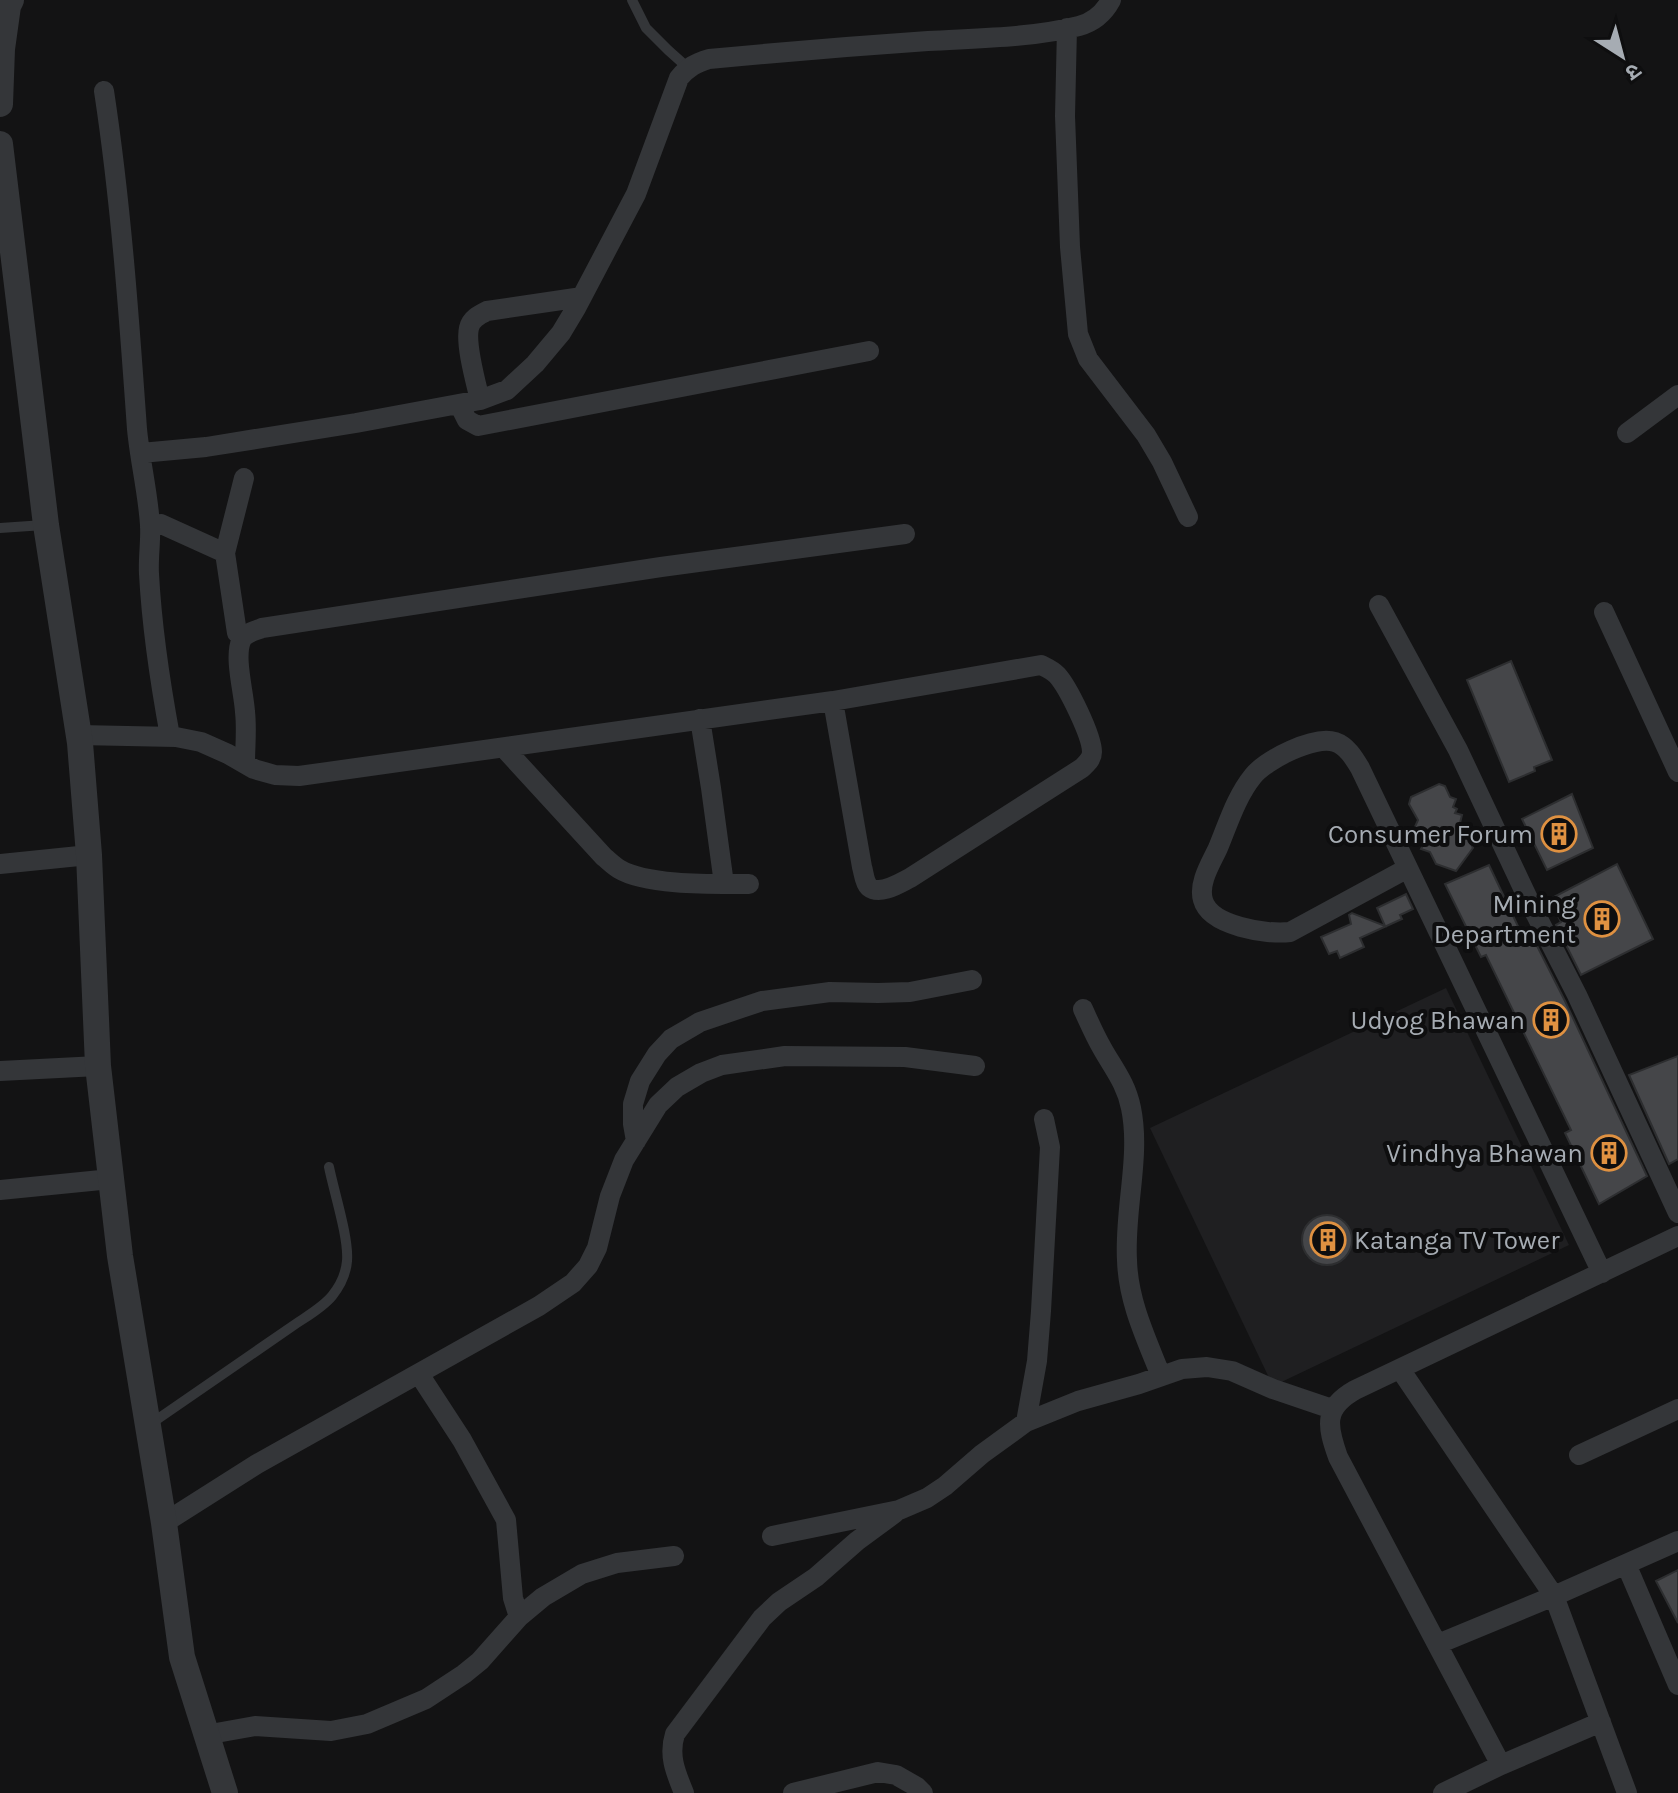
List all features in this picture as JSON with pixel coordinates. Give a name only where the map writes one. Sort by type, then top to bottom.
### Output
[{"type":"street","points":[[141,453],[206,447],[356,423],[470,402],[507,390],[561,333],[582,297],[636,194],[679,78],[687,67],[709,59],[1024,34],[1081,26],[1097,18],[1111,0]]},
{"type":"street","points":[[0,104],[6,4]]},
{"type":"street","points":[[1067,28],[1065,116],[1069,233],[1078,334],[1088,359],[1146,435],[1188,517]]},
{"type":"street","points":[[104,91],[115,159],[150,527],[149,570],[159,679],[170,736]]},
{"type":"street","points":[[0,144],[46,525],[79,735],[89,855],[98,1066],[120,1256],[164,1523],[182,1657],[225,1793]]},
{"type":"street","points":[[582,297],[487,311],[474,318],[469,328],[470,402],[467,420],[478,426],[869,351]]},
{"type":"street","points":[[1627,433],[1678,395]]},
{"type":"street","points":[[237,633],[225,553],[244,478]]},
{"type":"street","points":[[150,527],[161,524],[225,553]]},
{"type":"street","points":[[245,764],[246,715],[240,642],[244,636],[262,628],[646,569],[905,534]]},
{"type":"street","points":[[1379,605],[1458,750],[1678,1213]]},
{"type":"street","points":[[1604,612],[1678,772]]},
{"type":"street","points":[[79,735],[170,736],[201,742],[254,769],[275,775],[299,776],[833,701],[1041,665],[1059,677],[1072,698],[1092,753],[1090,760],[1069,777],[910,878],[893,887],[877,890],[866,883],[862,867],[833,701]]},
{"type":"street","points":[[700,719],[724,884]]},
{"type":"street","points":[[1408,868],[1290,932],[1258,931],[1223,920],[1212,914],[1202,898],[1209,866],[1241,792],[1254,775],[1275,759],[1309,744],[1336,742],[1349,751],[1360,768],[1408,868],[1602,1273]]},
{"type":"street","points":[[504,748],[604,857],[621,870],[642,877],[701,884],[749,884]]},
{"type":"street","points":[[0,864],[89,855]]},
{"type":"street","points":[[636,1141],[633,1104],[640,1081],[671,1039],[700,1022],[762,1001],[830,992],[910,992],[972,980]]},
{"type":"street","points":[[1083,1009],[1101,1048],[1117,1070],[1131,1107],[1134,1135],[1126,1259],[1136,1314],[1161,1376]]},
{"type":"street","points":[[164,1523],[257,1464],[539,1306],[573,1283],[588,1266],[597,1248],[610,1196],[624,1160],[658,1105],[701,1073],[722,1065],[785,1056],[905,1057],[975,1066]]},
{"type":"street","points":[[0,1071],[98,1066]]},
{"type":"street","points":[[1026,1422],[1037,1361],[1041,1311],[1050,1147],[1044,1119]]},
{"type":"street","points":[[0,1190],[111,1179]]},
{"type":"street","points":[[1501,1765],[1338,1457],[1331,1437],[1332,1409],[1342,1397],[1678,1236]]},
{"type":"street","points":[[772,1536],[899,1510],[945,1486],[1026,1422],[1066,1405],[1182,1369],[1207,1367],[1232,1371],[1332,1409]]},
{"type":"street","points":[[1400,1369],[1554,1596],[1627,1793]]},
{"type":"street","points":[[419,1374],[462,1440],[506,1520],[513,1598],[519,1617]]},
{"type":"street","points":[[1579,1455],[1678,1409]]},
{"type":"street","points":[[684,1793],[673,1765],[671,1751],[675,1734],[762,1618],[899,1510]]},
{"type":"street","points":[[1438,1644],[1678,1541]]},
{"type":"street","points":[[205,1735],[255,1726],[331,1731],[367,1724],[426,1699],[464,1674],[480,1661],[519,1617],[543,1597],[582,1574],[617,1563],[674,1556]]},
{"type":"street","points":[[1626,1564],[1671,1650],[1678,1685]]},
{"type":"street","points":[[1443,1793],[1601,1722]]},
{"type":"street","points":[[793,1793],[878,1772],[896,1775],[923,1793]]},
{"type":"lane","points":[[632,0],[646,28],[687,67]]},
{"type":"lane","points":[[0,528],[46,525]]},
{"type":"lane","points":[[148,1425],[322,1306],[332,1295],[342,1279],[347,1261],[346,1243],[329,1167]]},
{"type":"shaded area","points":[[1446,988],[1569,1245],[1273,1386],[1150,1128]]},
{"type":"building","points":[[1511,661],[1552,760],[1509,782],[1467,680]]},
{"type":"building","points":[[1439,784],[1445,786],[1450,797],[1456,799],[1453,807],[1457,809],[1455,813],[1462,815],[1460,823],[1465,824],[1463,828],[1471,831],[1468,837],[1473,848],[1456,871],[1436,864],[1430,852],[1421,849],[1427,838],[1418,836],[1419,831],[1414,829],[1418,820],[1409,804],[1411,797]]},
{"type":"building","name":"Consumer Forum","points":[[1572,794],[1593,848],[1547,870],[1522,819]]},
{"type":"building","name":"Mining Department","points":[[1617,864],[1653,939],[1581,975],[1556,925],[1561,922],[1550,899]]},
{"type":"building","points":[[1489,865],[1524,939],[1532,936],[1647,1176],[1599,1204],[1565,1133],[1571,1130],[1486,955],[1481,957],[1445,884]]},
{"type":"building","points":[[1406,894],[1413,909],[1400,915],[1402,919],[1360,938],[1364,947],[1340,958],[1337,951],[1329,954],[1321,937],[1351,924],[1349,915],[1352,913],[1385,926],[1377,908]]},
{"type":"building","points":[[1678,1056],[1678,1159],[1669,1164],[1629,1075]]},
{"type":"building","name":"Katanga TV Tower","points":[[1327,1215],[1345,1222],[1352,1240],[1345,1258],[1327,1265],[1309,1258],[1302,1240],[1309,1222]]},
{"type":"building","points":[[1678,1570],[1678,1623],[1656,1581]]},
{"type":"place","name":"Consumer Forum","points":[[1559,834]]},
{"type":"place","name":"Mining Department","points":[[1602,919]]},
{"type":"place","name":"Udyog Bhawan","points":[[1551,1020]]},
{"type":"place","name":"Vindhya Bhawan","points":[[1609,1153]]},
{"type":"place","name":"Katanga TV Tower","points":[[1328,1240]]}]
